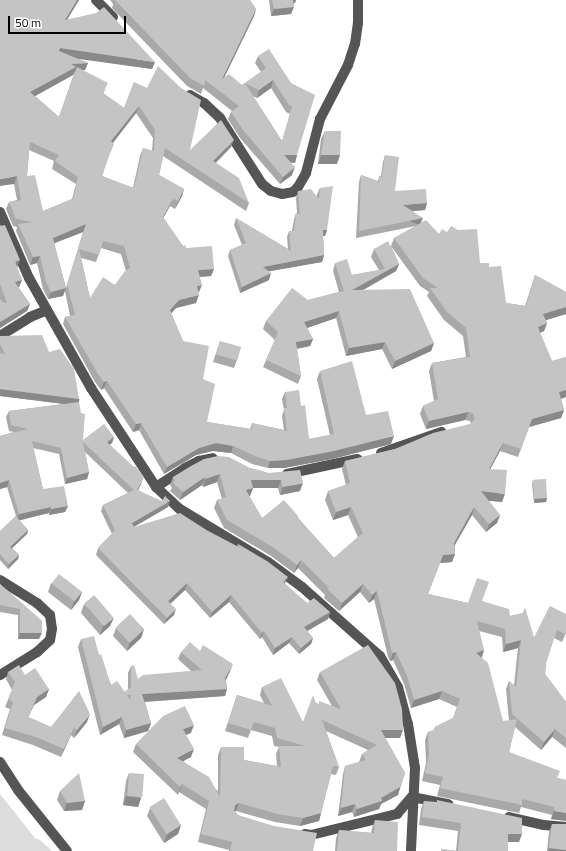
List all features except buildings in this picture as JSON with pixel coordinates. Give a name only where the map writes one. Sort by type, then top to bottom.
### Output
[{"type":"street","points":[[96,0],[120,25]]},
{"type":"street","points":[[183,91],[204,103],[220,118],[262,184],[271,191],[282,194],[293,192],[298,187],[306,172],[320,119],[348,65],[355,44],[358,23],[358,0]]},
{"type":"street","points":[[0,212],[29,278],[90,388],[156,487],[180,509],[268,562],[302,586],[380,656],[398,687],[408,724],[415,768],[412,797],[411,851]]},
{"type":"street","points":[[0,336],[30,317],[47,310]]},
{"type":"street","points":[[279,474],[334,465],[390,451],[428,435],[451,430]]},
{"type":"street","points":[[156,487],[185,468],[199,461],[215,457],[222,458]]},
{"type":"street","points":[[0,580],[37,603],[50,616],[52,629],[50,640],[38,652],[0,675]]},
{"type":"street","points":[[0,762],[18,790],[67,851]]},
{"type":"street","points":[[412,797],[456,806]]},
{"type":"street","points":[[296,832],[311,835],[397,814],[412,797]]},
{"type":"street","points":[[500,815],[544,825],[566,827]]},
{"type":"shaded area","points":[[0,794],[35,838],[40,840],[52,851],[0,851]]}]
